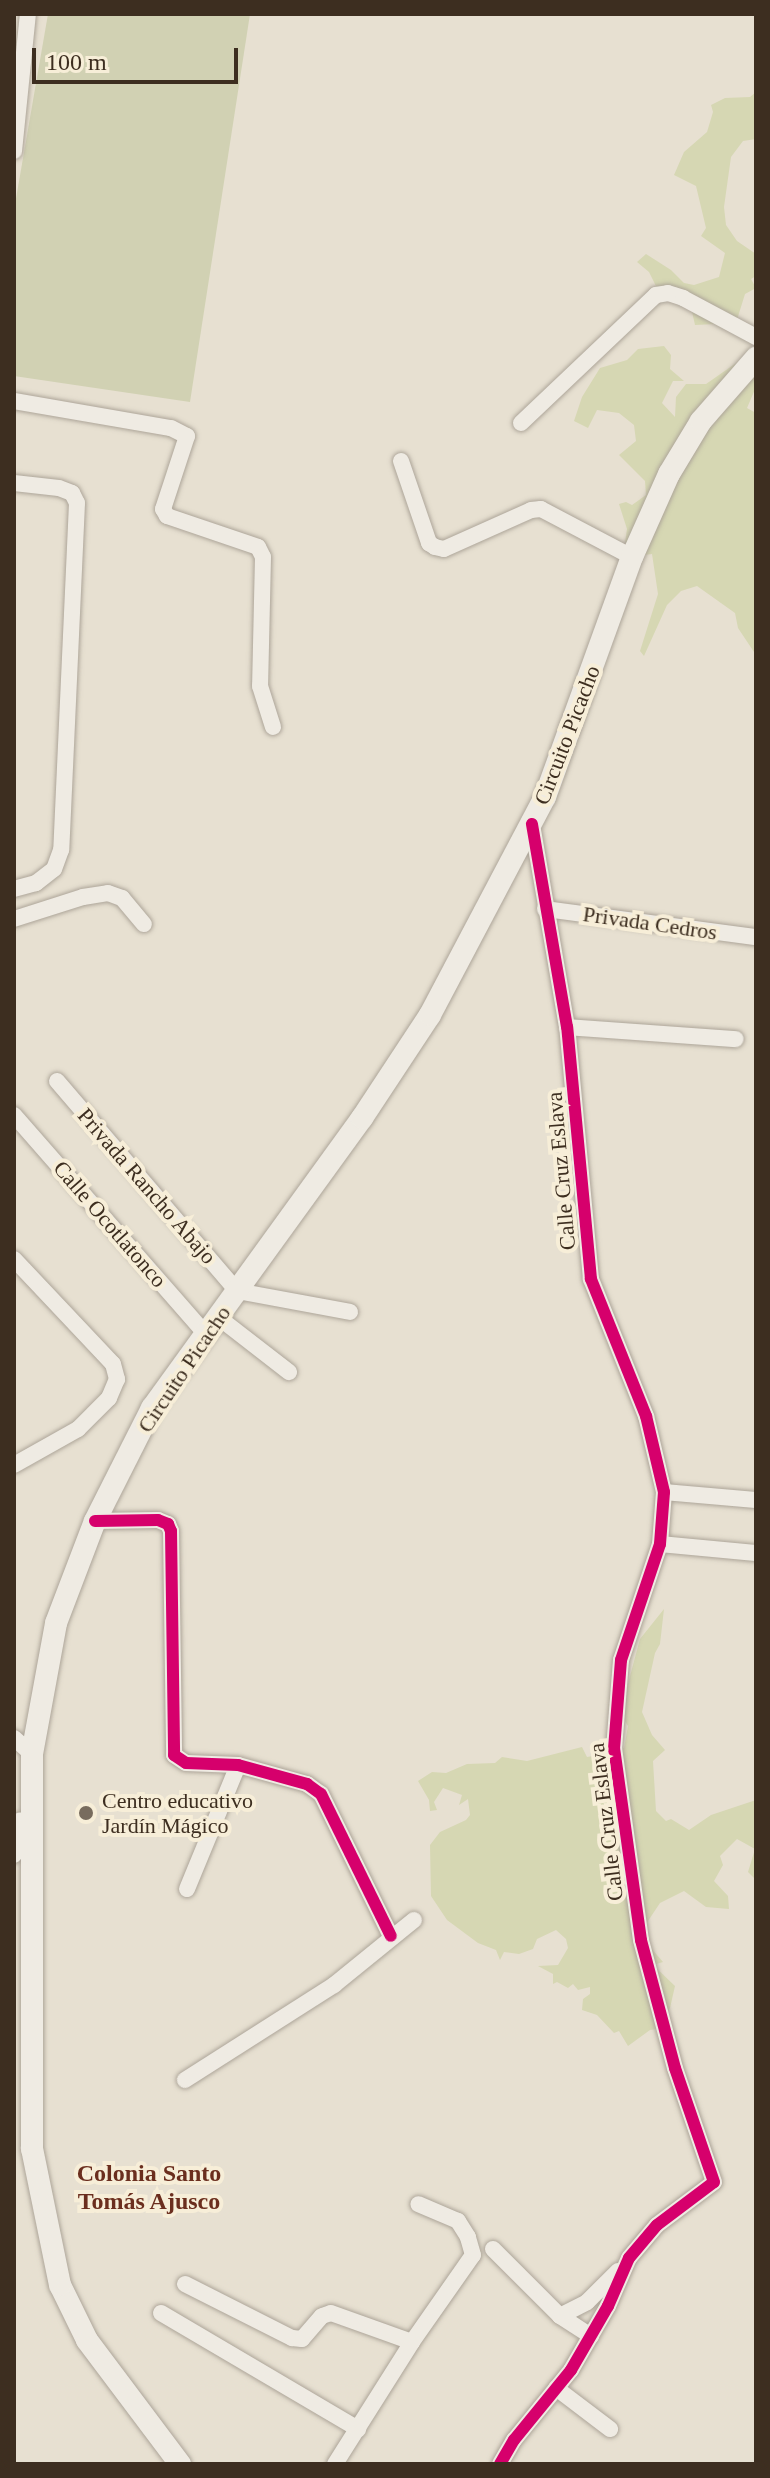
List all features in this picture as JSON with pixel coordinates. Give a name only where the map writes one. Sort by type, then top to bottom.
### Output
[{"type":"main road","name":"Circuito Picacho","points":[[180,2464],[87,2340],[60,2285],[32,2149],[32,1754],[56,1623],[95,1521],[152,1408],[362,1118],[430,1015],[532,824],[584,697],[632,557],[669,474],[701,421],[756,358]]},
{"type":"street","points":[[14,151],[28,14]]},
{"type":"street","points":[[521,423],[656,295],[668,293],[683,298],[756,337]]},
{"type":"street","points":[[14,401],[171,428],[187,436],[163,509],[167,516],[258,547],[263,557],[260,686],[273,727]]},
{"type":"street","points":[[401,461],[429,543],[435,547],[444,549],[531,510],[541,509],[632,557]]},
{"type":"street","points":[[14,483],[59,488],[72,493],[77,503],[61,850],[54,869],[36,883],[14,889]]},
{"type":"street","name":"Calle Cruz Eslava","points":[[500,2464],[514,2440],[556,2388],[591,2336],[629,2258],[657,2225],[714,2182],[675,2068],[641,1940],[614,1749],[621,1660],[660,1544],[664,1492],[646,1416],[591,1279],[567,1027],[532,824]]},
{"type":"street","points":[[14,919],[83,897],[108,893],[122,898],[144,924]]},
{"type":"street","name":"Privada Cedros","points":[[545,909],[756,937]]},
{"type":"street","points":[[567,1027],[736,1039]]},
{"type":"street","name":"Privada Rancho Abajo","points":[[57,1081],[237,1291]]},
{"type":"street","name":"Calle Ocotlatonco","points":[[14,1115],[212,1325],[289,1372]]},
{"type":"street","points":[[14,1259],[113,1364],[117,1379],[109,1398],[70,1436],[14,1465]]},
{"type":"street","points":[[237,1291],[350,1312]]},
{"type":"street","points":[[664,1492],[756,1500]]},
{"type":"street","points":[[95,1521],[158,1520],[168,1524],[171,1531],[174,1755],[179,1761],[238,1765],[307,1784],[321,1794],[391,1936]]},
{"type":"street","points":[[660,1544],[756,1553]]},
{"type":"street","points":[[14,1738],[32,1754]]},
{"type":"street","points":[[187,1889],[238,1765]]},
{"type":"street","points":[[14,1855],[20,1821],[32,1820]]},
{"type":"street","points":[[185,2080],[334,1985],[414,1920]]},
{"type":"street","points":[[335,2464],[412,2342],[473,2255],[468,2237],[458,2221],[418,2204]]},
{"type":"street","points":[[493,2249],[560,2316],[591,2336]]},
{"type":"street","points":[[560,2316],[587,2302],[629,2258]]},
{"type":"street","points":[[185,2284],[292,2338],[302,2339],[322,2316],[331,2313],[412,2342]]},
{"type":"street","points":[[161,2313],[358,2429]]},
{"type":"street","points":[[556,2388],[610,2429]]},
{"type":"green space","points":[[48,14],[250,14],[190,402],[14,376],[14,210]]},
{"type":"green space","points":[[756,92],[756,139],[743,141],[731,157],[724,207],[726,225],[737,241],[756,254],[756,276],[751,279],[756,288],[745,294],[736,323],[695,325],[691,307],[656,286],[649,272],[637,262],[646,254],[671,270],[684,283],[694,285],[719,277],[725,253],[701,236],[706,228],[696,186],[674,175],[684,152],[707,132],[713,112],[711,105],[725,98],[750,97]]},
{"type":"green space","points":[[664,346],[671,355],[670,369],[684,381],[673,381],[662,403],[675,417],[676,397],[686,384],[706,384],[749,354],[756,356],[756,387],[747,408],[756,413],[756,655],[738,628],[735,613],[697,586],[681,591],[667,605],[644,656],[640,651],[658,594],[652,554],[635,556],[625,543],[627,529],[619,504],[626,502],[632,505],[646,495],[645,481],[619,455],[636,441],[634,425],[619,413],[597,410],[588,428],[574,421],[582,397],[600,368],[627,360],[638,349]]},
{"type":"green space","points":[[664,1609],[660,1644],[655,1653],[642,1712],[652,1735],[665,1750],[653,1761],[656,1811],[666,1821],[671,1819],[689,1830],[711,1815],[756,1800],[756,1880],[748,1872],[755,1849],[737,1839],[720,1856],[723,1865],[714,1881],[728,1896],[729,1909],[706,1907],[684,1891],[660,1903],[646,1924],[651,1948],[663,1962],[653,1965],[675,1986],[670,2008],[658,2029],[650,2030],[628,2046],[619,2031],[614,2033],[597,2015],[582,2010],[583,1999],[590,1994],[590,1987],[578,1990],[573,1984],[568,1988],[557,1982],[553,1984],[553,1974],[538,1966],[558,1965],[568,1948],[566,1939],[556,1930],[537,1939],[533,1949],[519,1954],[504,1952],[500,1960],[496,1950],[478,1943],[447,1920],[431,1896],[430,1845],[440,1832],[466,1820],[470,1815],[468,1799],[459,1805],[462,1795],[443,1788],[434,1802],[437,1810],[430,1811],[429,1800],[418,1781],[432,1772],[446,1773],[467,1764],[495,1763],[502,1757],[527,1761],[582,1747],[587,1757],[604,1754],[609,1757],[612,1751],[624,1748],[628,1726],[617,1709],[608,1705],[626,1691],[640,1639]]},
{"type":"cycle path","points":[[500,2464],[514,2440],[571,2370],[608,2306],[629,2258],[657,2225],[714,2182],[675,2068],[641,1940],[614,1749],[621,1660],[660,1544],[664,1492],[646,1416],[591,1279],[567,1027],[532,824]]},
{"type":"cycle path","points":[[95,1521],[158,1520],[168,1524],[171,1531],[174,1755],[186,1763],[238,1765],[307,1784],[321,1794],[391,1936]]},
{"type":"place","name":"Centro educativo Jardín Mágico","points":[[86,1813]]},
{"type":"district","name":"Colonia Santo Tomás Ajusco","points":[[149,2188]]}]
